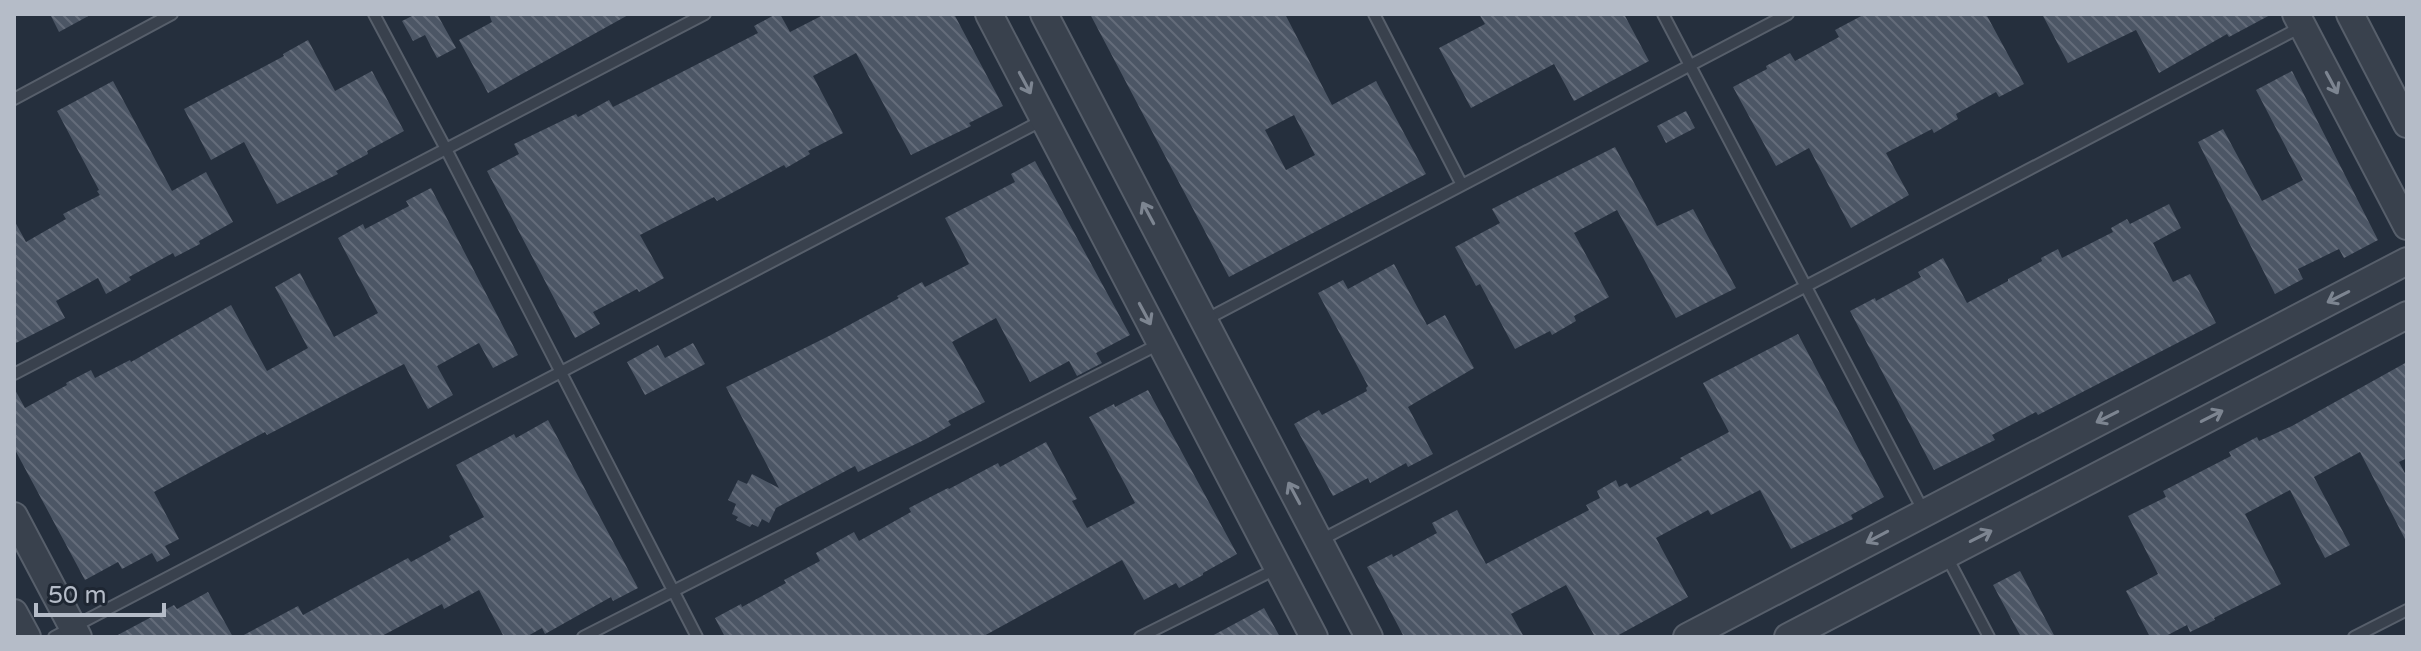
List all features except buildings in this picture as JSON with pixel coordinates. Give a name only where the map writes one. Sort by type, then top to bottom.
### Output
[{"type":"street","points":[[989,14],[1314,637]]},
{"type":"street","points":[[1044,14],[1369,637]]},
{"type":"street","points":[[2350,14],[2407,124]]},
{"type":"street","points":[[2299,20],[2407,226]]},
{"type":"street","points":[[1687,637],[2407,261]]},
{"type":"street","points":[[1788,637],[2407,315]]},
{"type":"street","points":[[14,516],[68,634]]},
{"type":"street","points":[[14,613],[27,637]]},
{"type":"lane","points":[[14,99],[172,14]]},
{"type":"lane","points":[[374,14],[697,637]]},
{"type":"lane","points":[[14,374],[705,14]]},
{"type":"lane","points":[[1374,14],[1462,185]]},
{"type":"lane","points":[[1663,14],[1924,513]]},
{"type":"lane","points":[[1204,321],[1788,14]]},
{"type":"lane","points":[[1319,541],[1805,286],[2299,20]]},
{"type":"lane","points":[[68,634],[1044,119]]},
{"type":"lane","points":[[583,637],[1161,343]]},
{"type":"lane","points":[[1946,555],[1989,637]]},
{"type":"lane","points":[[1140,637],[1278,567]]},
{"type":"lane","points":[[2354,637],[2407,610]]}]
